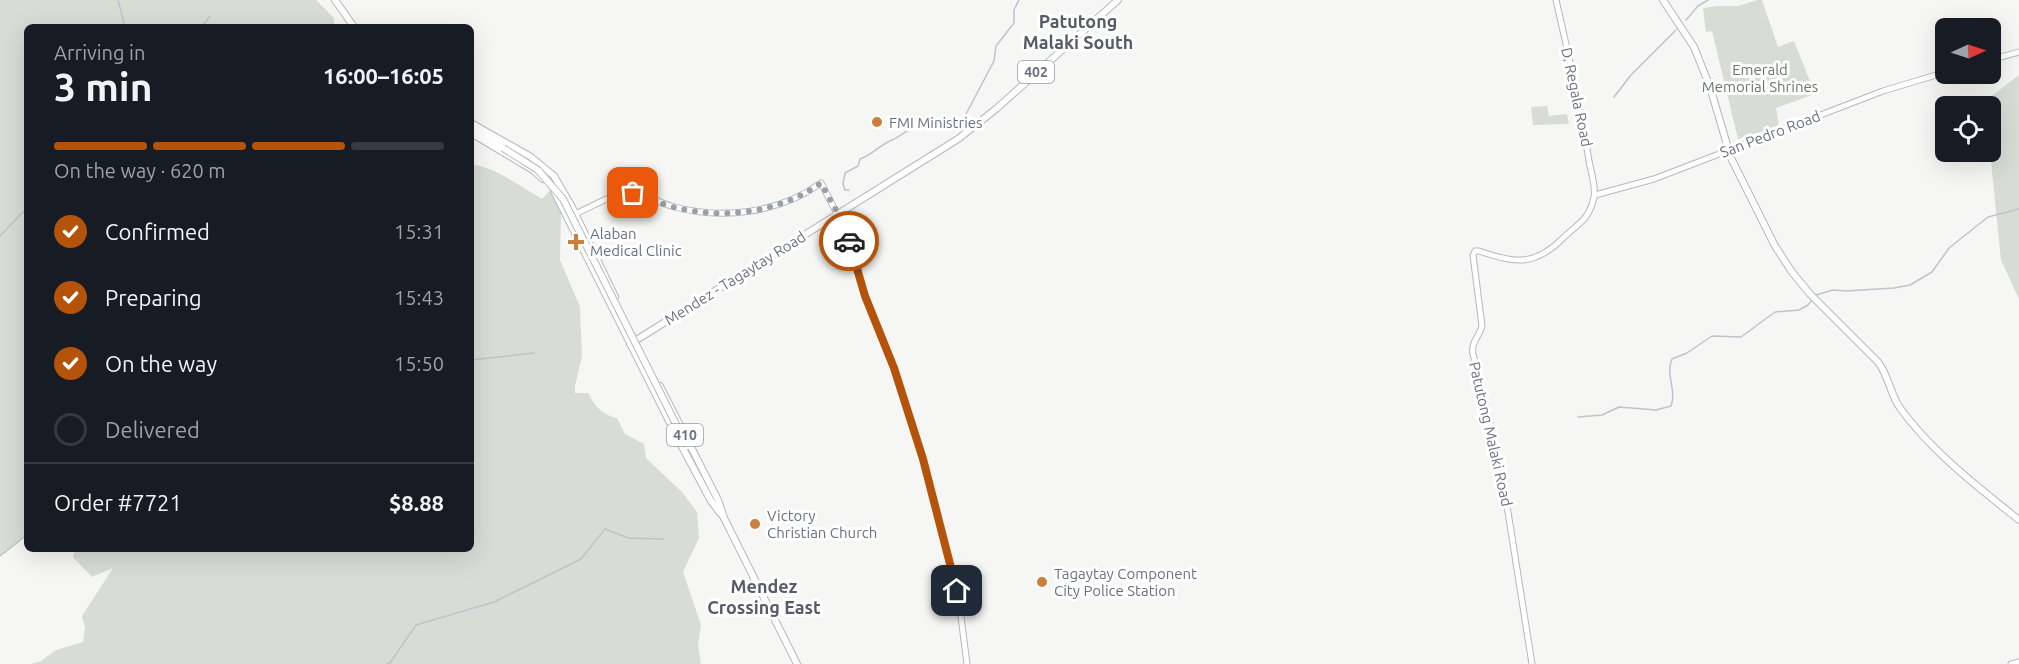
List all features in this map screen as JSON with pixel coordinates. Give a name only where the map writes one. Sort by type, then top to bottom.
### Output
[{"type":"main road","points":[[335,0],[352,24]]},
{"type":"main road","name":"Mendez - Tagaytay Road","points":[[637,339],[975,127],[1118,0]]},
{"type":"main road","points":[[1663,0],[1688,36],[1710,87],[1729,151],[1775,246],[1796,278],[1880,364],[1899,406],[1944,457],[2019,520]]},
{"type":"main road","points":[[474,127],[538,170],[563,199],[724,518]]},
{"type":"main road","name":"410","points":[[474,127],[531,157],[559,184],[718,500],[724,518],[797,664]]},
{"type":"main road","name":"410","points":[[474,135],[533,170],[552,188],[711,501],[724,518]]},
{"type":"main road","name":"402","points":[[630,344],[637,339]]},
{"type":"street","name":"D. Regala Road","points":[[1556,0],[1586,138],[1595,195]]},
{"type":"street","points":[[2001,57],[2019,52]]},
{"type":"street","name":"San Pedro Road","points":[[1595,195],[1654,179],[1883,91],[1935,75]]},
{"type":"street","points":[[575,214],[628,192],[688,210],[740,212],[788,202],[821,183],[845,229],[865,296],[894,368],[923,459],[959,601],[967,664]]},
{"type":"street","name":"Patutong Malaki Road","points":[[1533,664],[1509,512],[1473,354],[1473,343],[1482,326],[1473,255],[1475,251],[1479,251],[1516,261],[1543,255],[1580,226],[1590,210],[1595,195]]},
{"type":"street","points":[[2011,664],[2019,662]]},
{"type":"green space","points":[[0,0],[316,0],[334,18],[334,24],[24,24],[24,537],[0,556]]},
{"type":"green space","name":"Emerald Memorial Shrines","points":[[1762,0],[1778,47],[1794,41],[1815,94],[1776,108],[1779,126],[1738,139],[1712,31],[1706,32],[1703,8],[1738,6]]},
{"type":"green space","points":[[2019,75],[2019,299],[2001,260],[1991,162],[2001,162],[2001,96],[1992,96]]},
{"type":"green space","points":[[1547,106],[1549,116],[1567,114],[1569,124],[1533,125],[1531,107]]},
{"type":"green space","points":[[474,165],[499,173],[542,199],[551,189],[563,210],[561,213],[560,260],[580,307],[582,356],[575,393],[588,393],[600,409],[617,418],[625,434],[644,444],[646,458],[683,493],[697,512],[699,538],[683,572],[701,625],[698,645],[701,664],[31,664],[41,661],[56,650],[83,642],[85,628],[82,616],[113,568],[92,577],[73,557],[74,552],[474,552]]},
{"type":"waterway","points":[[118,0],[124,24]]},
{"type":"waterway","points":[[849,190],[845,190],[843,184],[845,173],[858,166],[860,159],[911,129],[948,125],[965,116],[994,61],[996,46],[1014,23],[1014,10],[1019,0]]},
{"type":"waterway","points":[[1686,20],[1698,6],[1708,0]]},
{"type":"waterway","points":[[204,24],[210,16]]},
{"type":"waterway","points":[[1614,97],[1631,75],[1676,30]]},
{"type":"waterway","points":[[1816,295],[1833,290],[1894,288],[1910,285],[1932,272],[1949,248],[1988,217],[2019,209]]},
{"type":"waterway","points":[[0,236],[24,212]]},
{"type":"waterway","points":[[1578,417],[1602,415],[1619,407],[1656,410],[1671,406],[1673,394],[1670,365],[1672,359],[1687,353],[1712,336],[1741,337],[1775,312],[1799,310],[1813,299]]},
{"type":"waterway","points":[[474,360],[534,353]]},
{"type":"waterway","points":[[386,664],[390,663],[416,625],[494,602],[581,559],[605,529],[628,538],[664,539]]},
{"type":"waterway","points":[[0,556],[24,537]]},
{"type":"way so far","points":[[633,193],[681,208],[732,213],[788,202],[821,183],[838,214],[849,241]]},
{"type":"place","name":"FMI Ministries","points":[[877,122]]},
{"type":"place","name":"Alaban Medical Clinic","points":[[576,242]]},
{"type":"place","name":"Victory Christian Church","points":[[755,524]]},
{"type":"place","name":"Tagaytay Component City Police Station","points":[[1042,582]]},
{"type":"district","name":"Patutong Malaki South","points":[[1078,31]]},
{"type":"district","name":"Mendez Crossing East","points":[[764,596]]},
{"type":"route","points":[[849,241],[865,296],[894,368],[923,459],[957,591]]}]
